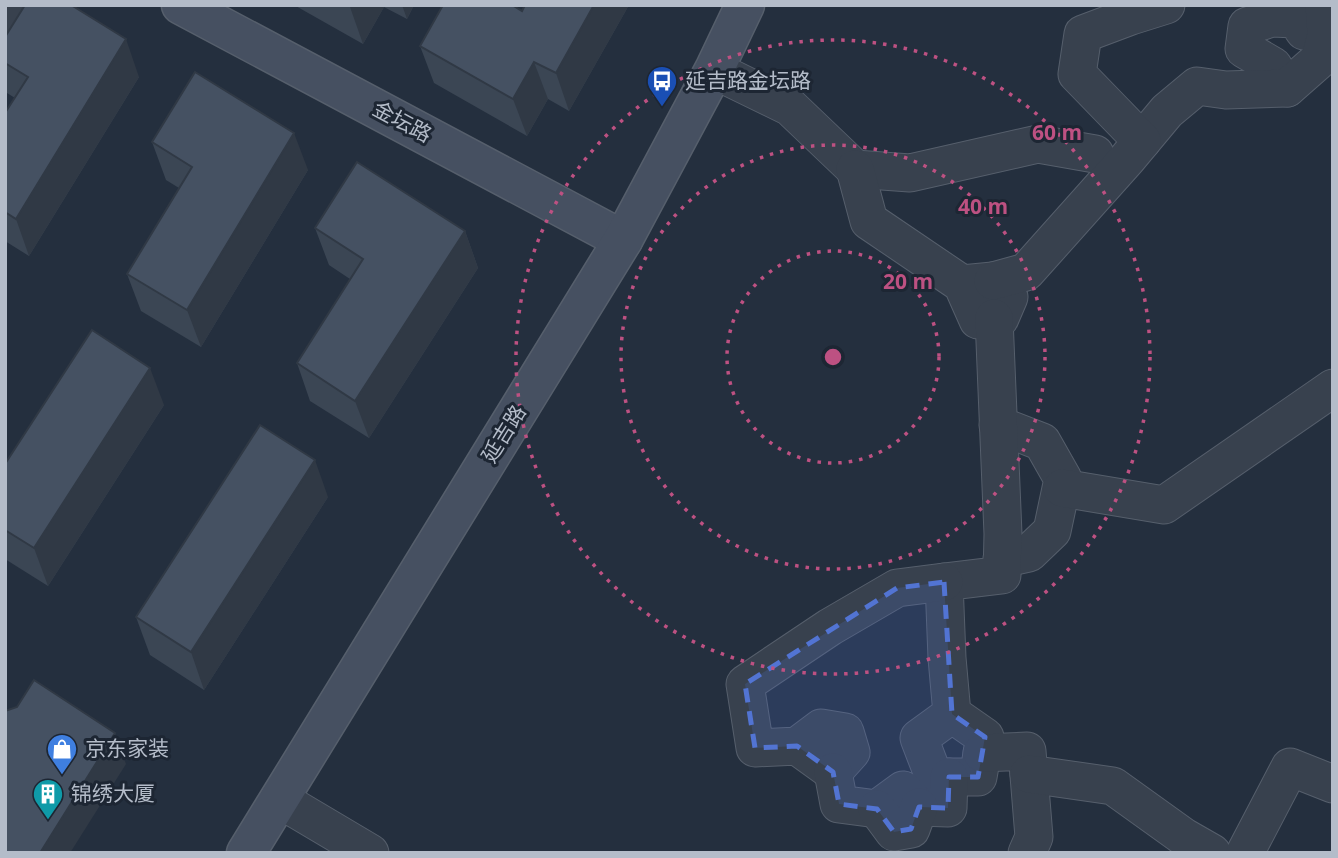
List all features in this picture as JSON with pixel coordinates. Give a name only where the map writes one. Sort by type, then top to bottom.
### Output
[{"type":"main road","name":"金坛路","points":[[181,5],[623,240]]},
{"type":"main road","name":"延吉路","points":[[246,853],[623,240],[745,5]]},
{"type":"street","points":[[5,22],[15,5]]},
{"type":"street","points":[[1142,141],[1077,74],[1083,34],[1166,5]]},
{"type":"street","points":[[1286,88],[1273,66],[1244,49],[1247,26],[1272,18],[1296,19],[1304,31],[1325,20]]},
{"type":"street","points":[[713,70],[790,107],[855,169],[869,221],[977,282],[1026,272],[1167,111],[1196,86],[1226,90],[1286,88],[1320,59],[1325,20]]},
{"type":"street","points":[[855,169],[910,173],[1038,144],[1095,154]]},
{"type":"street","points":[[949,777],[948,808],[897,825],[839,804],[833,772],[851,752],[845,732],[821,728],[797,746],[755,748],[745,684],[830,627],[897,588],[1002,575],[1003,534],[994,318],[978,320],[977,282]]},
{"type":"street","points":[[1062,488],[1164,505],[1333,388]]},
{"type":"street","points":[[998,425],[1042,442],[1063,479],[1052,531],[1029,553],[1002,559]]},
{"type":"street","points":[[944,582],[952,714]]},
{"type":"street","points":[[952,714],[985,737],[978,777],[933,777],[919,738],[952,714]]},
{"type":"street","points":[[982,753],[1027,751],[1034,837],[1027,853]]},
{"type":"street","points":[[1245,853],[1290,767],[1333,784]]},
{"type":"street","points":[[1029,774],[1113,786],[1184,837],[1212,853]]},
{"type":"street","points":[[279,800],[330,843],[370,853]]},
{"type":"highlighted area","points":[[944,582],[952,714],[985,737],[978,777],[949,777],[948,808],[919,807],[911,829],[894,832],[877,809],[839,804],[833,772],[797,746],[755,748],[745,684],[897,588]]},
{"type":"building","points":[[25,5],[71,5],[126,39],[16,219],[5,212],[5,113],[28,77],[5,63],[5,37]]},
{"type":"building","points":[[443,5],[512,5],[522,11],[525,5],[594,5],[556,73],[534,62],[513,99],[420,46]]},
{"type":"building","points":[[195,72],[294,133],[187,310],[127,274],[192,167],[152,142]]},
{"type":"building","points":[[357,162],[465,231],[355,401],[297,363],[363,259],[315,228]]},
{"type":"building","points":[[92,330],[150,368],[34,548],[5,530],[5,464]]},
{"type":"building","points":[[260,425],[315,460],[191,652],[136,617]]},
{"type":"building","name":"京东家装","points":[[34,680],[115,733],[40,853],[5,853],[5,711],[17,707]]},
{"type":"place","name":"延吉路金坛路","points":[[662,108]]},
{"type":"place","name":"京东家装","points":[[62,776]]},
{"type":"place","name":"锦绣大厦","points":[[48,821]]}]
